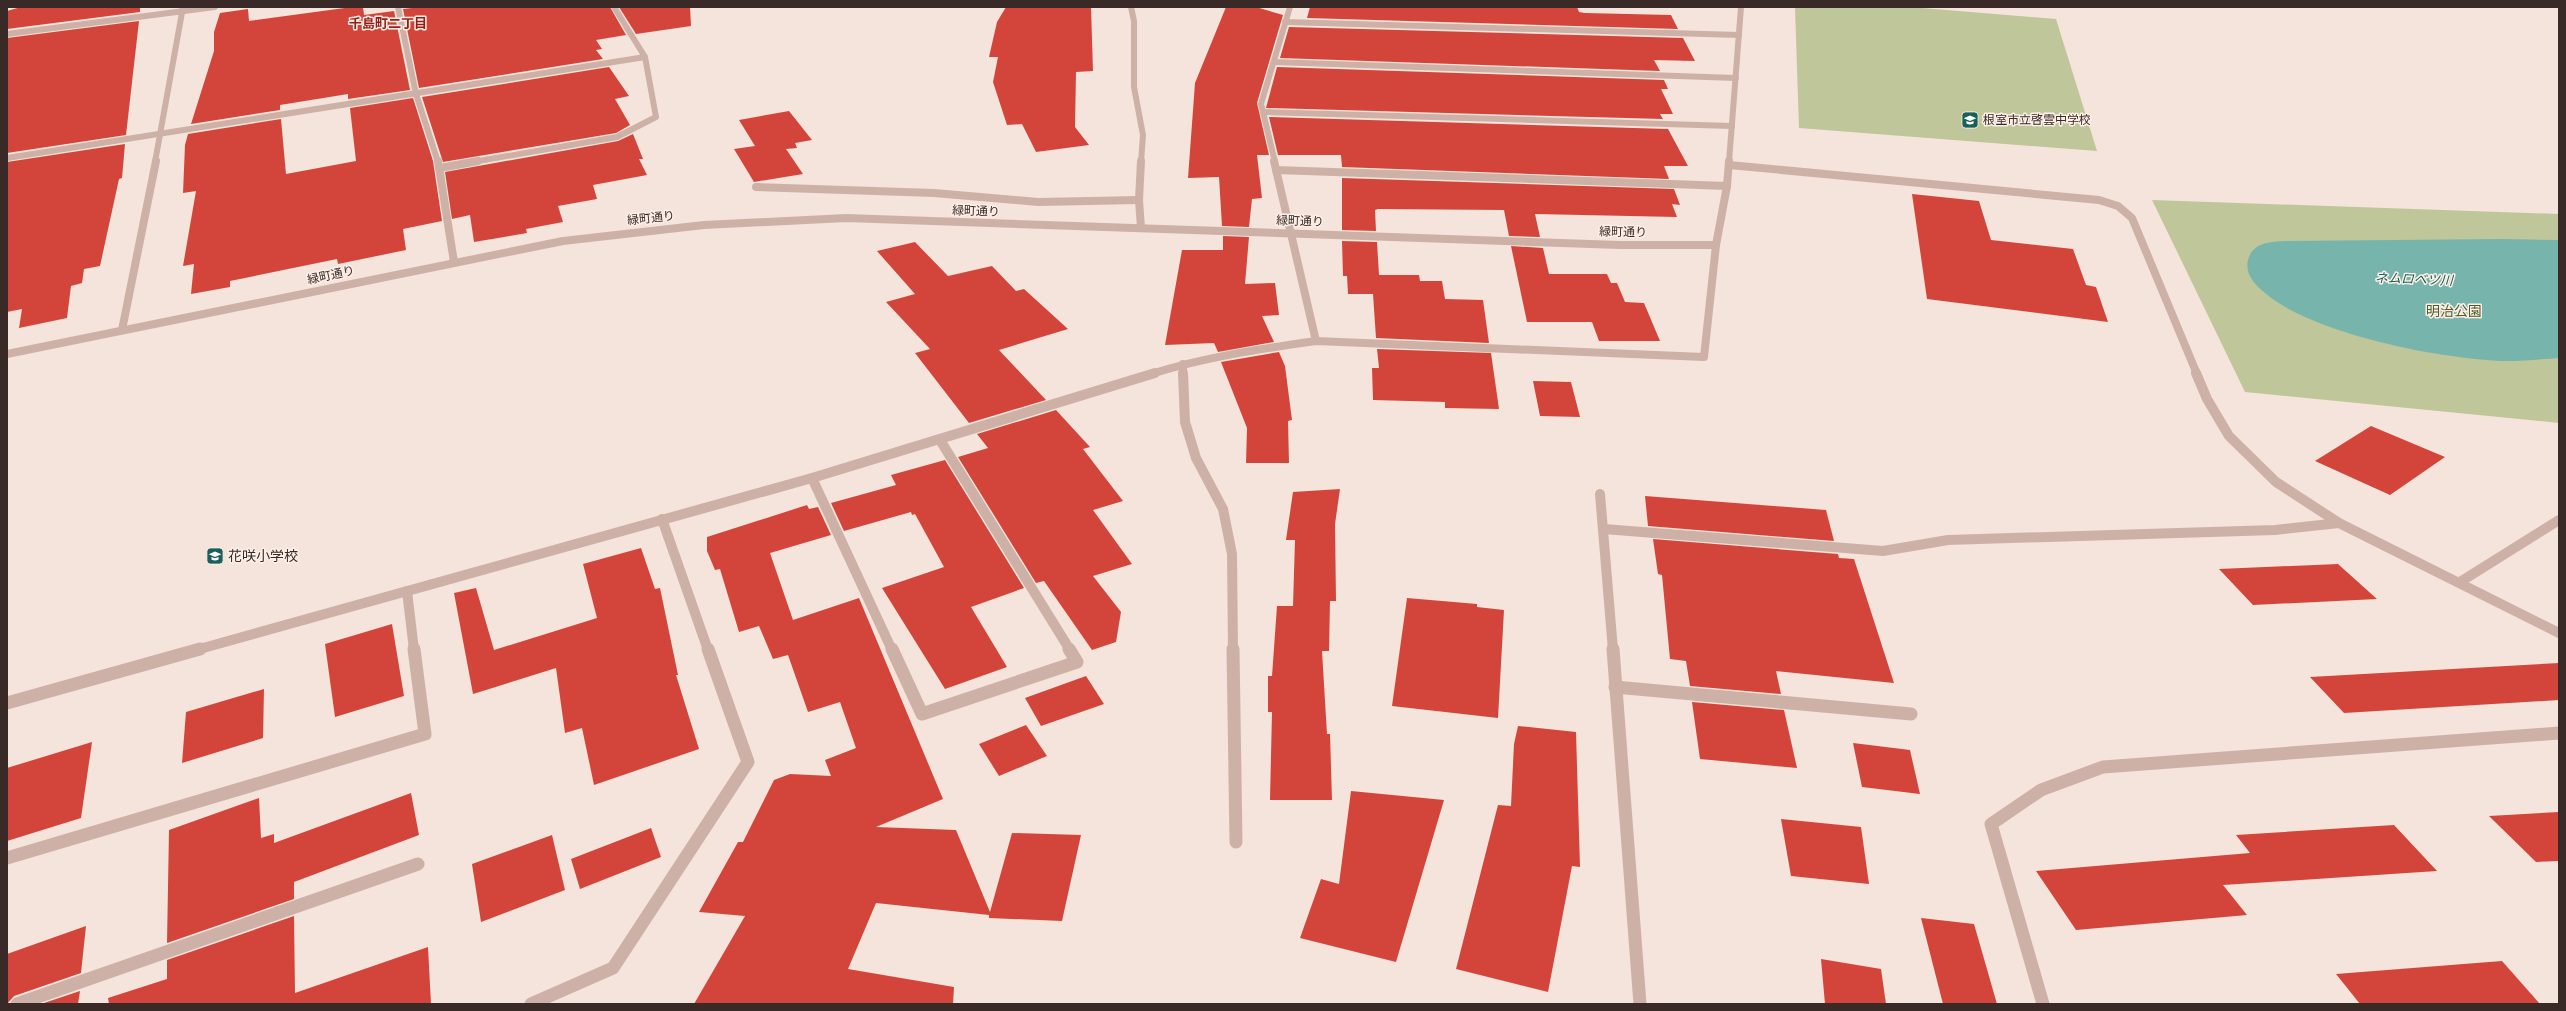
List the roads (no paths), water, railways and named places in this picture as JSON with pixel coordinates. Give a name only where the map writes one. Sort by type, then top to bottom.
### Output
[{"type":"street","points":[[7,34],[182,9],[215,7]]},
{"type":"street","points":[[398,7],[416,94],[440,168],[454,262]]},
{"type":"street","points":[[440,168],[617,137],[656,117],[645,57],[614,7]]},
{"type":"street","points":[[1131,7],[1134,21],[1134,87],[1144,135],[1139,200],[1141,228]]},
{"type":"street","points":[[1290,7],[1262,104],[1290,233],[1316,341]]},
{"type":"street","points":[[7,703],[812,478],[940,440],[1183,364],[1253,350],[1316,341],[1704,357],[1716,245],[1727,186],[1741,7]]},
{"type":"street","points":[[122,330],[161,134],[182,9]]},
{"type":"street","points":[[1285,22],[1739,35]]},
{"type":"street","points":[[7,158],[645,57]]},
{"type":"street","points":[[1274,62],[1736,78]]},
{"type":"street","points":[[1264,112],[1732,126]]},
{"type":"street","points":[[1729,165],[2099,200],[2118,206],[2132,218],[2206,399],[2229,436],[2276,482],[2339,523],[2460,582],[2559,633]]},
{"type":"street","points":[[1276,170],[1727,186]]},
{"type":"street","points":[[756,187],[934,192],[1038,202],[1139,200]]},
{"type":"street","name":"緑町通り","points":[[7,354],[454,262],[564,241],[630,232],[791,219],[1141,228],[1613,244],[1716,245]]},
{"type":"street","points":[[1183,364],[1184,422],[1196,458],[1223,509],[1232,554],[1236,842]]},
{"type":"street","points":[[812,478],[922,714],[1077,662],[940,440]]},
{"type":"street","points":[[1600,494],[1604,529],[1640,1004]]},
{"type":"street","points":[[531,1004],[613,968],[748,762],[662,519]]},
{"type":"street","points":[[2460,582],[2559,520]]},
{"type":"street","points":[[1604,529],[1883,551],[1948,540],[2276,530],[2339,523]]},
{"type":"street","points":[[7,858],[425,734],[407,591]]},
{"type":"street","points":[[1615,687],[1911,714]]},
{"type":"street","points":[[2043,1004],[1991,824],[2041,790],[2103,767],[2559,733]]},
{"type":"street","points":[[17,1004],[418,864]]},
{"type":"water","name":"ネムロベツ川","points":[[2503,239],[2559,240],[2559,358],[2507,361],[2480,359],[2449,356],[2380,342],[2314,321],[2286,308],[2257,286],[2247,268],[2249,257],[2255,248],[2274,242]]},
{"type":"place","name":"根室市立啓雲中学校","points":[[1970,120]]},
{"type":"place","name":"花咲小学校","points":[[215,556]]},
{"type":"district","name":"千島町二丁目","points":[[388,23]]},
{"type":"park label","name":"明治公園","points":[[2454,311]]}]
